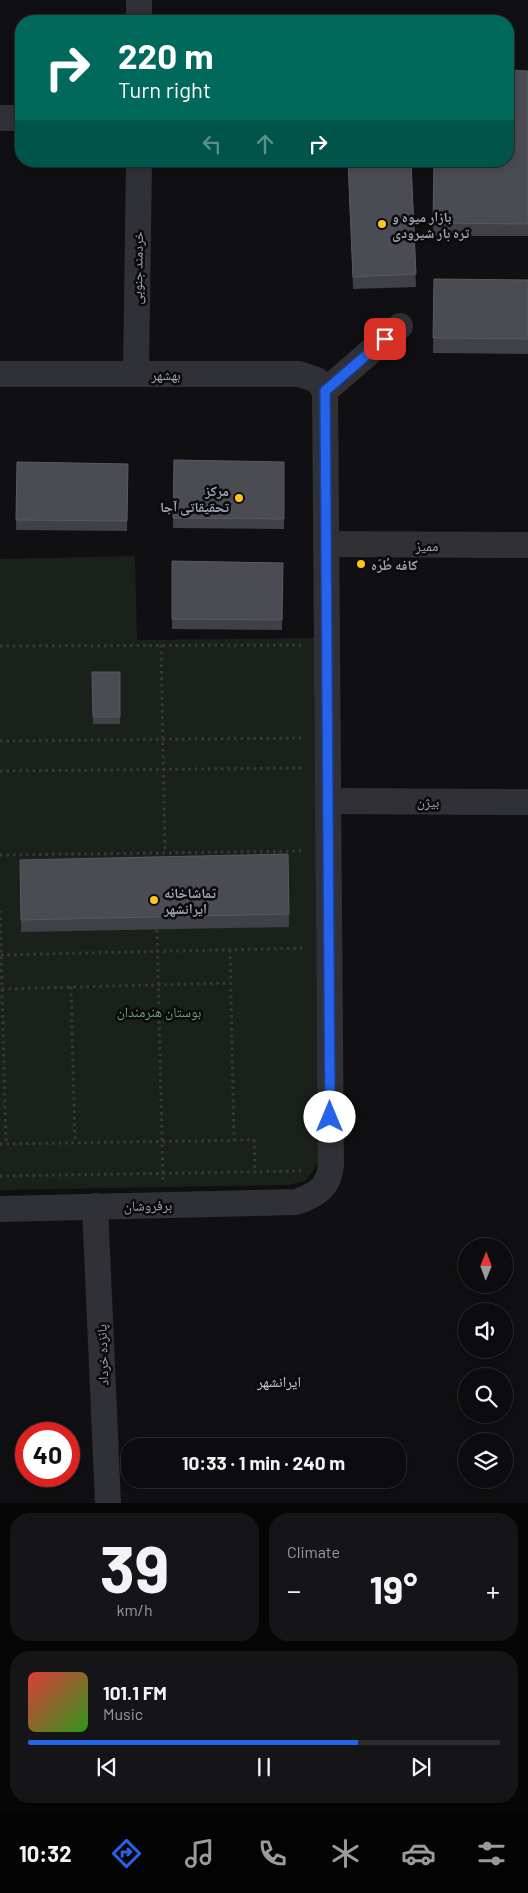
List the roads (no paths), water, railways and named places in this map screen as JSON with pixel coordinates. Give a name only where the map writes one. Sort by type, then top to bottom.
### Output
[{"type":"street","points":[[139,0],[139,15]]},
{"type":"street","points":[[0,118],[15,118]]},
{"type":"street","name":"خردمند جنوبی","points":[[136,374],[139,167]]},
{"type":"street","points":[[328,801],[325,391],[400,326]]},
{"type":"street","name":"بهشهر","points":[[0,374],[299,374],[317,380],[325,391]]},
{"type":"street","name":"ممیز","points":[[326,544],[528,546]]},
{"type":"street","name":"بیژن","points":[[328,801],[528,802]]},
{"type":"street","name":"برفروشان","points":[[0,1209],[296,1202],[314,1196],[328,1182],[331,1164],[328,801]]},
{"type":"street","name":"پانزده خرداد","points":[[95,1206],[108,1503]]},
{"type":"place","name":"بازار میوه و تره بار شیرودی","points":[[382,224]]},
{"type":"place","name":"مرکز تحقیقاتی آجا","points":[[239,498]]},
{"type":"place","name":"کافه طُرّه","points":[[361,564]]},
{"type":"place","name":"تماشاخانه ایرانشهر","points":[[154,900]]},
{"type":"district","name":"ایرانشهر","points":[[279,1381]]},
{"type":"park label","name":"بوستان هنرمندان","points":[[159,1011]]}]
